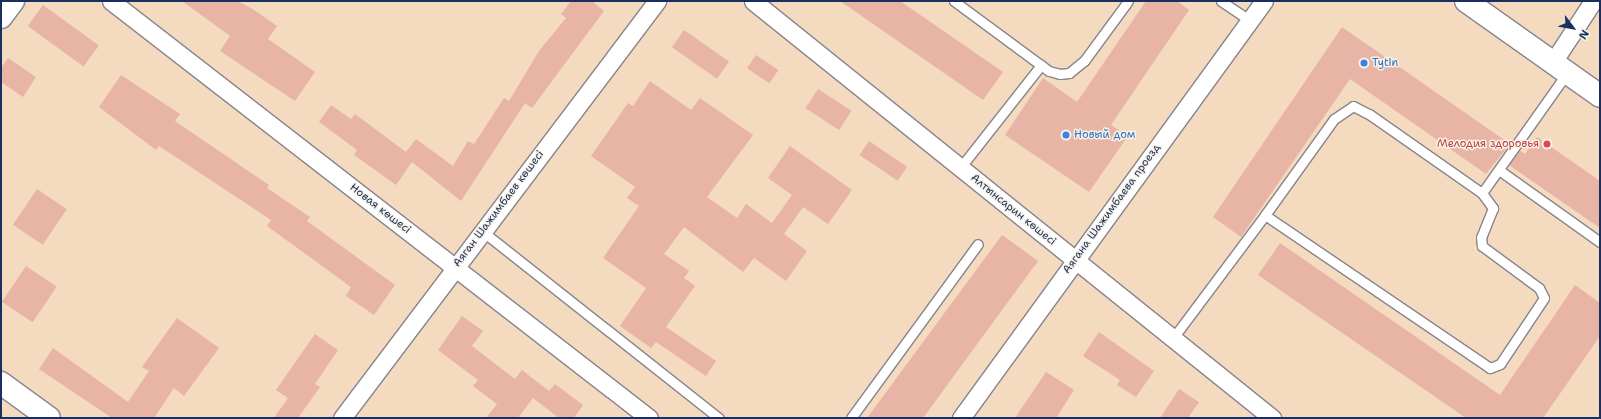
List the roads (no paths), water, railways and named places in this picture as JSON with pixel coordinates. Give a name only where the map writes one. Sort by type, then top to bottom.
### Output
[{"type":"main road","points":[[1,17],[12,1]]},
{"type":"main road","points":[[1466,1],[1600,96]]},
{"type":"main road","points":[[1,383],[49,418]]},
{"type":"street","name":"Новая көшесі","points":[[111,1],[649,418]]},
{"type":"street","name":"Аяган Шажимбаев көшесі","points":[[342,418],[657,1]]},
{"type":"street","name":"Алтынсарин көшесі","points":[[753,1],[1272,418]]},
{"type":"street","name":"Аягана Шажимбаева проезд","points":[[961,418],[1264,1]]},
{"type":"street","points":[[1560,67],[1593,1]]},
{"type":"lane","points":[[954,1],[1041,65],[1060,74],[1077,68],[1128,1]]},
{"type":"lane","points":[[1221,1],[1249,20]]},
{"type":"lane","points":[[960,168],[1041,65]]},
{"type":"lane","points":[[1482,193],[1499,170],[1560,67]]},
{"type":"lane","points":[[1173,338],[1265,215],[1334,119],[1353,106],[1369,114],[1482,193],[1493,208],[1481,237],[1482,246],[1539,288],[1544,298],[1500,364],[1490,368],[1265,215]]},
{"type":"lane","points":[[1499,170],[1600,242]]},
{"type":"lane","points":[[482,231],[719,418]]},
{"type":"lane","points":[[852,418],[978,244]]},
{"type":"place","name":"Tytin","points":[[1364,63]]},
{"type":"place","name":"Новый дом","points":[[1066,135]]},
{"type":"place","name":"Мелодия здоровья","points":[[1547,144]]}]
